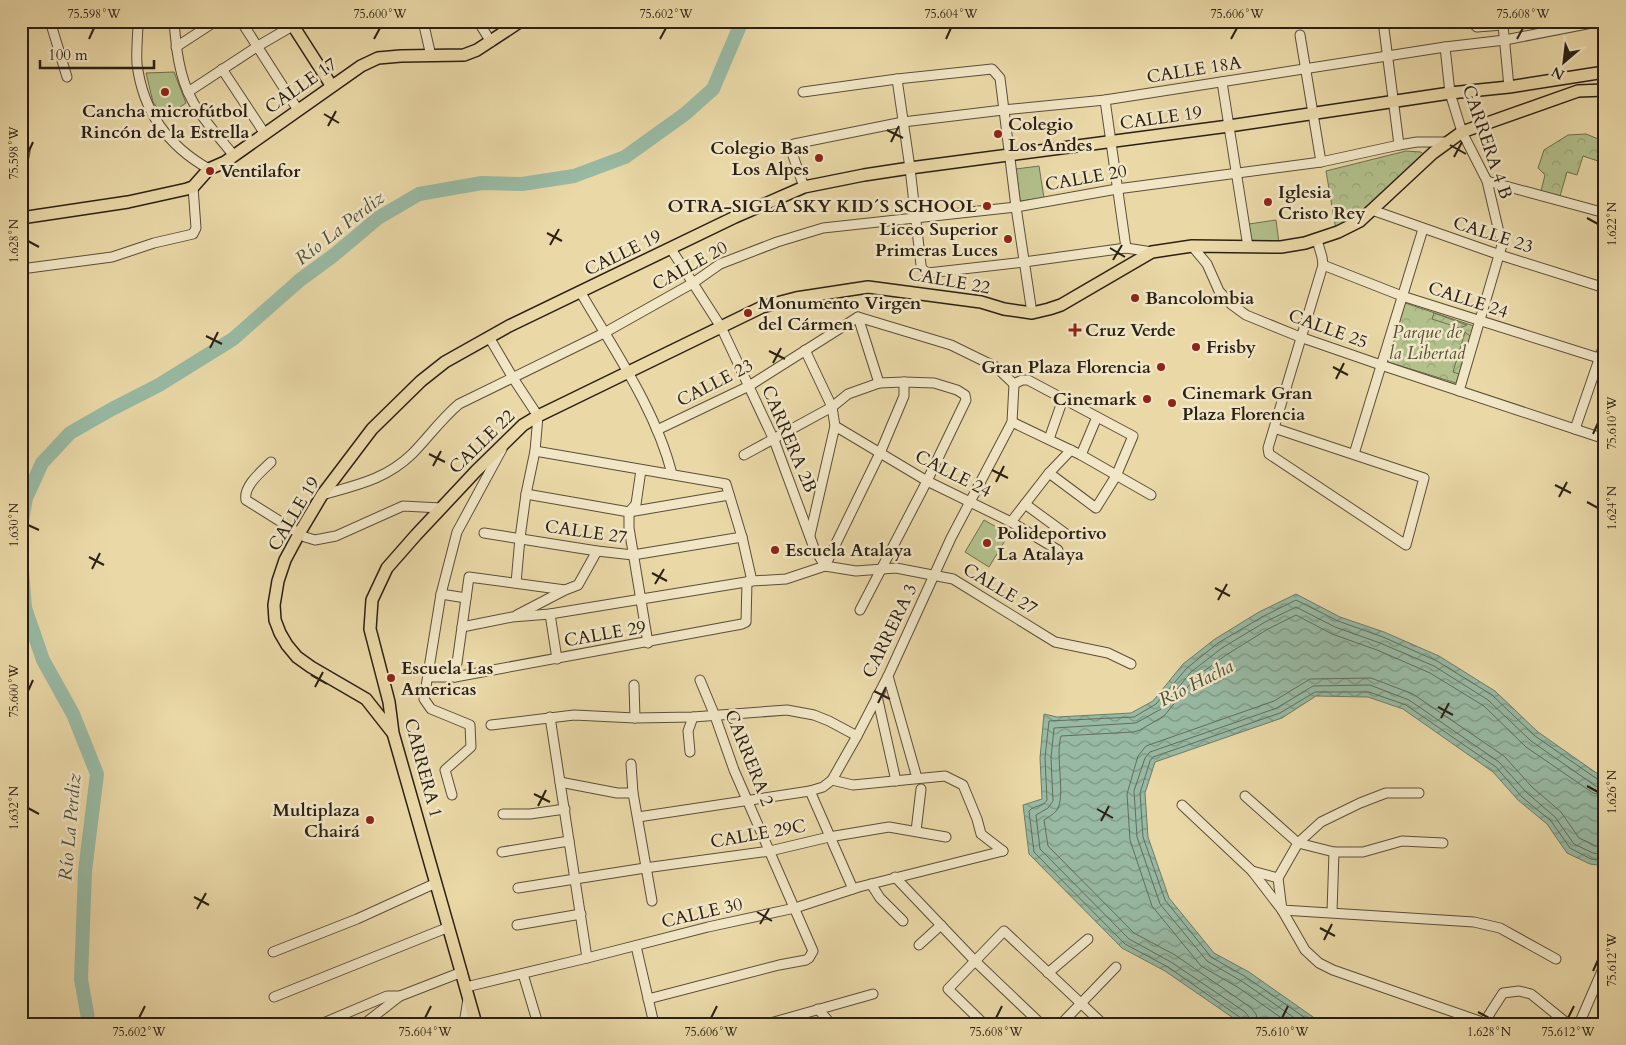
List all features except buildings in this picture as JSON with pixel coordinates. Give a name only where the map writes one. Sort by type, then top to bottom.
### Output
[{"type":"main road","name":"CALLE 17","points":[[193,187],[209,169],[234,156],[331,85],[361,66],[378,58],[464,55],[477,50],[521,21]]},
{"type":"main road","points":[[295,23],[331,85]]},
{"type":"main road","name":"CALLE 19","points":[[393,733],[366,699],[311,667],[287,645],[275,620],[275,593],[285,560],[300,532],[322,495],[372,429],[421,381],[445,362],[489,337],[735,217],[804,187],[910,168],[1229,126],[1393,101],[1509,87],[1602,73]]},
{"type":"main road","name":"CALLE 22","points":[[441,508],[523,425],[762,308],[796,298],[868,287],[981,302],[1004,309],[1032,312],[1061,305],[1152,252],[1210,245],[1281,247],[1317,240],[1360,221],[1433,152],[1462,132],[1578,92],[1605,90]]},
{"type":"main road","points":[[21,218],[128,202],[174,193],[193,187]]},
{"type":"main road","name":"CARRERA 1","points":[[441,508],[388,568],[372,600],[370,629],[389,702],[393,733],[476,1024]]},
{"type":"street","points":[[50,21],[67,77]]},
{"type":"street","points":[[138,21],[137,64],[147,105],[168,138],[190,159],[209,169]]},
{"type":"street","points":[[174,21],[176,48],[188,92],[234,156]]},
{"type":"street","points":[[176,48],[216,21]]},
{"type":"street","points":[[241,21],[298,110]]},
{"type":"street","points":[[423,21],[431,56]]},
{"type":"street","points":[[478,21],[490,42]]},
{"type":"street","points":[[1383,21],[1399,145]]},
{"type":"street","points":[[1470,21],[1478,27],[1504,23],[1509,87]]},
{"type":"street","name":"CALLE 18A","points":[[804,187],[791,150],[794,144],[903,122],[1105,100],[1445,47],[1505,40],[1602,21]]},
{"type":"street","points":[[188,92],[295,23]]},
{"type":"street","points":[[1300,35],[1321,162]]},
{"type":"street","name":"CARRERA 4 B","points":[[1445,47],[1450,93],[1462,132],[1487,181],[1502,246],[1459,391]]},
{"type":"street","points":[[222,69],[265,134]]},
{"type":"street","points":[[803,92],[896,79],[992,69],[996,72],[1000,78],[1016,207],[1032,312]]},
{"type":"street","points":[[896,79],[910,168],[921,265],[924,271],[928,273],[1126,248],[1152,252]]},
{"type":"street","points":[[1222,82],[1248,247]]},
{"type":"street","points":[[1105,100],[1126,248]]},
{"type":"street","points":[[21,137],[25,152],[21,162]]},
{"type":"street","name":"CALLE 20","points":[[322,495],[371,481],[390,471],[412,454],[445,416],[459,404],[604,333],[694,283],[720,264],[776,242],[823,228],[1016,207],[1117,189],[1321,162],[1417,142],[1448,142]]},
{"type":"street","points":[[1487,181],[1605,213]]},
{"type":"street","points":[[21,269],[112,257],[154,243],[193,234],[196,228],[193,187]]},
{"type":"street","name":"CALLE 23","points":[[1372,210],[1500,255],[1605,288]]},
{"type":"street","points":[[1354,454],[1423,228]]},
{"type":"street","points":[[1274,428],[1424,478],[1406,545],[1269,454],[1268,448],[1322,265],[1322,257],[1317,240]]},
{"type":"street","points":[[1207,264],[1210,245]]},
{"type":"street","name":"CALLE 25","points":[[1192,246],[1207,264],[1219,291],[1231,304],[1246,315],[1300,337],[1381,365],[1605,439]]},
{"type":"street","name":"CARRERA 2B","points":[[671,249],[722,327],[774,440],[814,548],[825,566]]},
{"type":"street","name":"CALLE 24","points":[[1322,265],[1402,296],[1602,360]]},
{"type":"street","points":[[581,293],[628,372],[666,450],[672,474]]},
{"type":"street","points":[[858,317],[879,383]]},
{"type":"street","points":[[858,317],[951,345],[996,367],[1014,384],[1022,380],[1028,380],[1133,436],[1116,476],[1096,508],[1049,473]]},
{"type":"street","name":"CALLE 23","points":[[657,430],[749,386],[858,317]]},
{"type":"street","points":[[489,337],[538,416],[536,450],[526,494],[516,582]]},
{"type":"street","points":[[1575,429],[1602,360],[1605,342]]},
{"type":"street","points":[[805,350],[832,407],[835,426],[810,537]]},
{"type":"street","points":[[825,566],[880,453],[904,396],[904,382]]},
{"type":"street","points":[[744,455],[832,407],[848,394],[879,383],[934,383],[957,390],[965,395],[966,400],[927,481],[860,610]]},
{"type":"street","name":"CARRERA 3","points":[[832,780],[858,736],[936,574],[951,538],[1012,422],[1014,384]]},
{"type":"street","points":[[1049,439],[1063,399]]},
{"type":"street","points":[[1081,455],[1097,417]]},
{"type":"street","points":[[1012,422],[1081,455],[1151,495]]},
{"type":"street","name":"CALLE 24","points":[[835,426],[927,481],[1011,522],[1058,550]]},
{"type":"street","points":[[452,795],[445,770],[471,747],[470,725],[431,709],[424,699],[441,594],[456,532],[508,440]]},
{"type":"street","points":[[536,450],[726,484],[742,537],[750,581]]},
{"type":"street","points":[[1011,522],[1049,473],[1071,450]]},
{"type":"street","points":[[271,462],[249,486],[245,496],[246,500],[300,532],[305,537],[315,540],[336,536],[403,506],[441,508]]},
{"type":"street","points":[[641,470],[636,504],[629,512],[629,528],[648,643]]},
{"type":"street","points":[[526,494],[629,512],[728,495]]},
{"type":"street","points":[[1026,504],[1066,534]]},
{"type":"street","name":"CALLE 27","points":[[484,533],[633,555],[742,537]]},
{"type":"street","points":[[462,627],[512,617],[565,590],[575,588],[597,551]]},
{"type":"street","name":"CALLE 27","points":[[512,617],[550,614],[750,581],[786,579],[825,566],[856,571],[896,568],[936,574],[953,579],[1055,642],[1108,653],[1131,664]]},
{"type":"street","points":[[455,677],[469,577],[565,590]]},
{"type":"street","name":"CALLE 29","points":[[428,677],[455,677],[648,643],[746,622],[750,581]]},
{"type":"street","points":[[441,594],[466,598]]},
{"type":"street","points":[[550,614],[557,659]]},
{"type":"street","points":[[832,780],[853,785],[917,778],[888,676]]},
{"type":"street","name":"CARRERA 2","points":[[648,998],[810,958],[813,951],[734,770],[700,680]]},
{"type":"street","points":[[634,684],[635,718]]},
{"type":"street","points":[[877,696],[896,781]]},
{"type":"street","points":[[491,725],[574,715],[693,718],[787,710],[814,715],[858,736]]},
{"type":"street","points":[[550,717],[587,958]]},
{"type":"street","points":[[690,752],[688,730],[693,718]]},
{"type":"street","points":[[631,764],[633,793],[652,901]]},
{"type":"street","name":"CALLE 30","points":[[467,992],[523,974],[708,927],[795,908],[895,877],[1003,851],[981,834],[963,785],[945,776],[917,778]]},
{"type":"street","name":"CALLE 29C","points":[[638,817],[810,791],[823,787],[832,780]]},
{"type":"street","points":[[560,782],[617,793],[633,793]]},
{"type":"street","points":[[916,831],[921,790]]},
{"type":"street","points":[[810,791],[852,889]]},
{"type":"street","points":[[1282,910],[1278,878],[1298,843],[1320,822],[1386,793],[1418,793]]},
{"type":"street","points":[[1244,796],[1298,843],[1334,852],[1363,852],[1402,841],[1443,843]]},
{"type":"street","points":[[1182,806],[1252,871],[1282,910],[1305,950],[1318,963],[1333,970],[1485,1023],[1503,993],[1519,991],[1531,994],[1568,1024]]},
{"type":"street","points":[[503,814],[530,814],[564,809]]},
{"type":"street","name":"CALLE 29C","points":[[575,879],[770,851],[829,837],[889,827],[946,837]]},
{"type":"street","points":[[502,852],[569,841]]},
{"type":"street","points":[[1332,912],[1334,852]]},
{"type":"street","points":[[1252,871],[1278,878]]},
{"type":"street","points":[[895,877],[975,961],[1041,1024]]},
{"type":"street","points":[[518,888],[575,879]]},
{"type":"street","points":[[273,952],[357,919],[436,883]]},
{"type":"street","points":[[871,884],[880,898],[903,921]]},
{"type":"street","points":[[1282,910],[1474,922],[1500,928],[1556,959]]},
{"type":"street","points":[[517,925],[581,914]]},
{"type":"street","points":[[919,945],[941,925]]},
{"type":"street","points":[[274,997],[449,927]]},
{"type":"street","points":[[984,1024],[948,989],[1004,931],[1103,1024]]},
{"type":"street","points":[[1048,973],[1088,939]]},
{"type":"street","points":[[636,946],[654,1024]]},
{"type":"street","points":[[1580,1024],[1605,964]]},
{"type":"street","points":[[1060,1024],[1116,967]]},
{"type":"street","points":[[364,1024],[400,996],[462,972]]},
{"type":"street","points":[[523,974],[538,1024]]},
{"type":"street","name":"CARRERA 1","points":[[464,1024],[467,992]]},
{"type":"street","points":[[767,1024],[873,994]]},
{"type":"street","points":[[321,1024],[387,996],[400,996]]},
{"type":"street","points":[[818,1009],[831,1024]]},
{"type":"green space","points":[[174,72],[186,103],[164,118],[153,102],[146,73]]},
{"type":"green space","points":[[1586,134],[1603,141],[1598,161],[1583,156],[1577,175],[1567,172],[1560,196],[1541,191],[1545,175],[1538,168],[1544,150],[1568,135]]},
{"type":"green space","points":[[1406,151],[1421,152],[1423,154],[1377,198],[1336,230],[1326,171]]},
{"type":"green space","points":[[1039,166],[1044,198],[1020,201],[1016,169]]},
{"type":"green space","points":[[1276,220],[1279,243],[1252,245],[1249,224]]},
{"type":"green space","name":"Parque de la Libertad","points":[[1405,303],[1474,326],[1456,383],[1388,362]]},
{"type":"green space","points":[[1434,313],[1467,325],[1460,328],[1432,319]]},
{"type":"green space","points":[[1465,332],[1470,336],[1459,374],[1453,372]]},
{"type":"green space","name":"Polideportivo La Atalaya","points":[[984,520],[1009,534],[989,567],[965,552]]},
{"type":"water","name":"Río Hacha","points":[[1296,594],[1340,617],[1384,632],[1439,656],[1495,691],[1538,732],[1605,779],[1605,866],[1590,864],[1567,853],[1547,824],[1518,800],[1493,772],[1403,709],[1368,697],[1316,696],[1282,718],[1155,762],[1145,793],[1148,837],[1169,898],[1214,953],[1249,972],[1323,1024],[1242,1024],[1165,971],[1122,948],[1029,854],[1023,805],[1042,799],[1040,758],[1044,714],[1057,717],[1131,713],[1153,701],[1183,664],[1215,639],[1259,612]]},
{"type":"waterway","name":"Río La Perdiz","points":[[21,526],[26,498],[42,463],[70,433],[159,385],[233,339],[300,280],[334,255],[378,218],[419,194],[482,183],[522,184],[574,176],[625,157],[685,114],[713,89],[742,21]]},
{"type":"waterway","name":"Río La Perdiz","points":[[21,557],[25,608],[43,660],[73,714],[97,774],[85,871],[81,979],[89,1024]]},
{"type":"place","name":"Cancha microfútbol Rincón de la Estrella","points":[[165,92]]},
{"type":"place","name":"Colegio Los Andes","points":[[998,134]]},
{"type":"place","name":"Colegio Bas Los Alpes","points":[[819,158]]},
{"type":"place","name":"Ventilafor","points":[[210,171]]},
{"type":"place","name":"Iglesia Cristo Rey","points":[[1268,202]]},
{"type":"place","name":"OTRA-SIGLA SKY KID´S SCHOOL","points":[[987,206]]},
{"type":"place","name":"Liceo Superior Primeras Luces","points":[[1008,239]]},
{"type":"place","name":"Bancolombia","points":[[1135,298]]},
{"type":"place","name":"Monumento Virgen del Cármen","points":[[748,313]]},
{"type":"place","name":"Cruz Verde","points":[[1075,330]]},
{"type":"place","name":"Frisby","points":[[1196,347]]},
{"type":"place","name":"Gran Plaza Florencia","points":[[1161,367]]},
{"type":"place","name":"Cinemark","points":[[1147,399]]},
{"type":"place","name":"Cinemark Gran Plaza Florencia","points":[[1172,403]]},
{"type":"place","name":"Polideportivo La Atalaya","points":[[987,543]]},
{"type":"place","name":"Escuela Atalaya","points":[[775,550]]},
{"type":"place","name":"Escuela Las Americas","points":[[391,678]]},
{"type":"place","name":"Multiplaza Chairá","points":[[370,820]]}]
